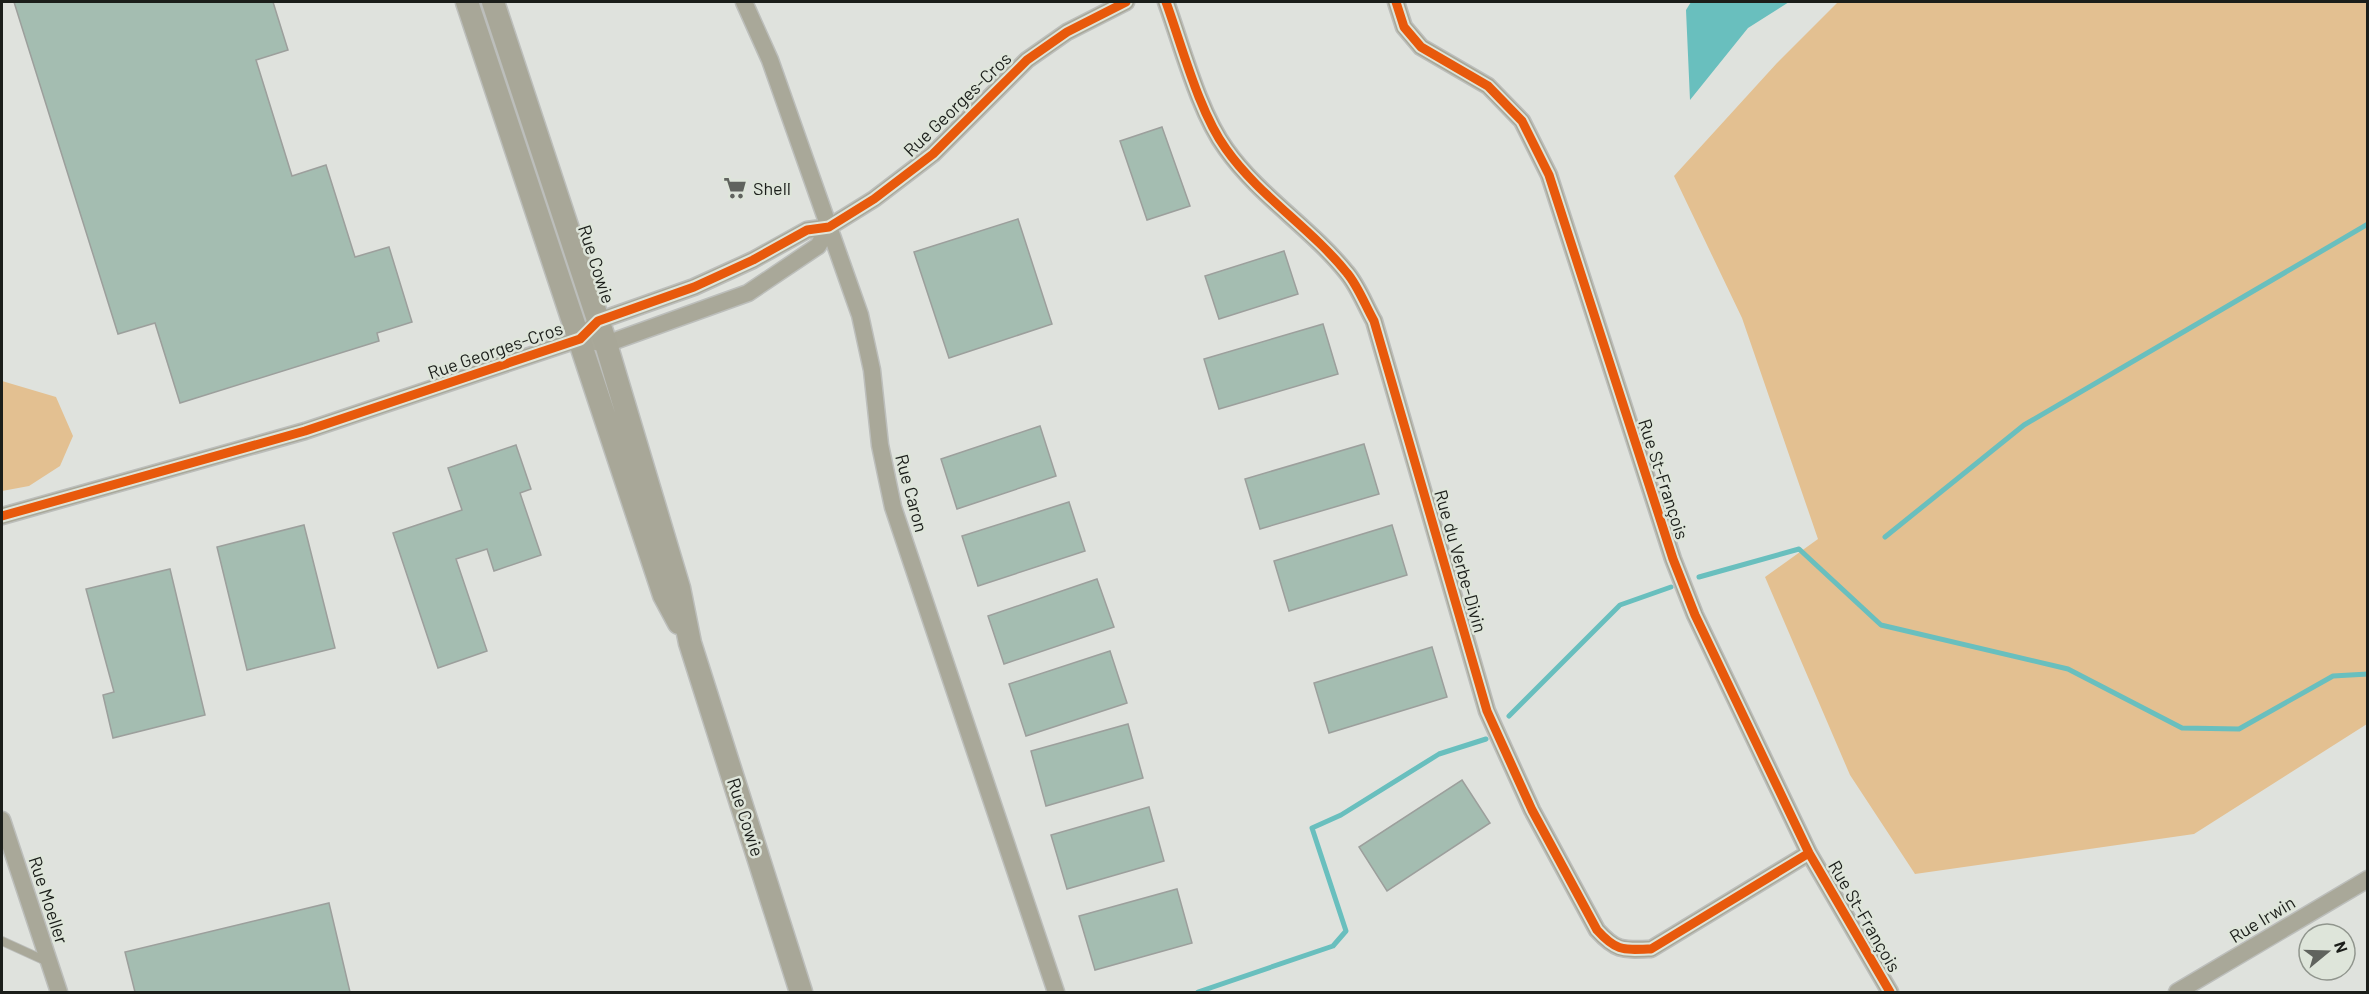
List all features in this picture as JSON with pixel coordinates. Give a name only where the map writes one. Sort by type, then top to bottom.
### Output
[{"type":"main road","name":"Rue Cowie","points":[[467,2],[664,595],[690,642]]},
{"type":"main road","name":"Rue Cowie","points":[[493,2],[606,345],[680,588],[690,642],[801,993]]},
{"type":"street","name":"Rue Caron","points":[[744,2],[770,60],[860,315],[872,370],[879,445],[893,507],[1056,993]]},
{"type":"street","name":"Rue Georges-Cros","points":[[2,516],[305,431],[580,339],[598,321],[715,277],[753,260],[807,230],[829,227],[874,199],[933,154],[1027,60],[1067,32],[1126,2]]},
{"type":"street","name":"Rue du Verbe-Divin","points":[[1166,2],[1206,113],[1226,149],[1349,275],[1374,321],[1487,711],[1532,810],[1597,930],[1611,945],[1627,950],[1651,950],[1809,853]]},
{"type":"street","name":"Rue St-François","points":[[1396,2],[1404,27],[1421,47],[1488,86],[1522,121],[1549,176],[1673,559],[1695,615],[1809,853],[1890,993]]},
{"type":"street","name":"Rue Georges-Cros","points":[[580,339],[606,345],[748,293],[818,246],[829,227]]},
{"type":"street","points":[[715,277],[726,300]]},
{"type":"street","name":"Rue Moeller","points":[[2,820],[59,993]]},
{"type":"street","name":"Rue Irwin","points":[[2177,993],[2367,879]]},
{"type":"lane","points":[[2,941],[50,963]]},
{"type":"shaded area","points":[[1838,2],[2367,2],[2367,724],[2194,834],[1915,874],[1850,775],[1765,577],[1818,539],[1742,318],[1674,176],[1777,63]]},
{"type":"shaded area","points":[[2,381],[56,397],[73,436],[60,466],[29,486],[2,491]]},
{"type":"water","points":[[1691,2],[1789,2],[1748,28],[1690,100],[1686,10]]},
{"type":"building","points":[[14,2],[273,2],[288,50],[256,60],[292,176],[326,165],[355,257],[389,247],[412,322],[377,333],[379,341],[180,403],[155,323],[118,334]]},
{"type":"building","points":[[1162,127],[1190,206],[1147,220],[1120,141]]},
{"type":"building","points":[[1018,219],[1052,324],[949,358],[914,252]]},
{"type":"building","points":[[1284,251],[1298,294],[1219,319],[1205,276]]},
{"type":"building","points":[[1323,324],[1338,374],[1219,409],[1204,359]]},
{"type":"building","points":[[1040,426],[1056,476],[957,509],[941,459]]},
{"type":"building","points":[[1364,444],[1379,494],[1260,529],[1245,479]]},
{"type":"building","points":[[516,445],[531,489],[520,493],[541,555],[494,571],[487,549],[456,559],[487,651],[438,668],[393,533],[462,510],[448,468]]},
{"type":"building","points":[[1069,502],[1085,551],[978,586],[962,536]]},
{"type":"building","points":[[304,525],[335,648],[247,670],[217,547]]},
{"type":"building","points":[[1392,525],[1407,575],[1289,611],[1274,561]]},
{"type":"building","points":[[170,569],[205,715],[113,738],[103,695],[114,692],[86,589]]},
{"type":"building","points":[[1097,579],[1114,627],[1004,664],[988,616]]},
{"type":"building","points":[[1432,647],[1447,697],[1329,733],[1314,683]]},
{"type":"building","points":[[1110,651],[1127,703],[1026,736],[1009,684]]},
{"type":"building","points":[[1128,724],[1143,778],[1046,806],[1031,751]]},
{"type":"building","points":[[1462,780],[1490,823],[1387,891],[1359,847]]},
{"type":"building","points":[[1149,807],[1164,861],[1067,889],[1051,835]]},
{"type":"building","points":[[1177,889],[1192,943],[1095,970],[1079,916]]},
{"type":"building","points":[[329,903],[350,992],[135,992],[125,952]]},
{"type":"waterway","points":[[1885,537],[2024,425],[2368,224]]},
{"type":"waterway","points":[[1699,577],[1799,549],[1881,625],[2068,669],[2182,728],[2239,729],[2333,676],[2368,674]]},
{"type":"waterway","points":[[1509,716],[1620,605],[1671,587]]},
{"type":"waterway","points":[[1198,992],[1333,946],[1346,931],[1312,828],[1341,815],[1439,754],[1486,739]]},
{"type":"cycle path","points":[[2,516],[305,431],[580,339],[598,321],[694,287],[753,260],[807,230],[829,227],[874,199],[933,154],[1027,60],[1067,32],[1126,2]]},
{"type":"cycle path","points":[[1166,2],[1199,98],[1216,134],[1239,166],[1254,182],[1318,241],[1347,273],[1374,321],[1487,711],[1532,810],[1597,930],[1609,942],[1620,948],[1651,949],[1809,853]]},
{"type":"cycle path","points":[[1396,2],[1404,27],[1421,47],[1488,86],[1522,121],[1549,175],[1673,559],[1695,615],[1809,853],[1890,992]]},
{"type":"place","name":"Shell","points":[[735,188]]}]
